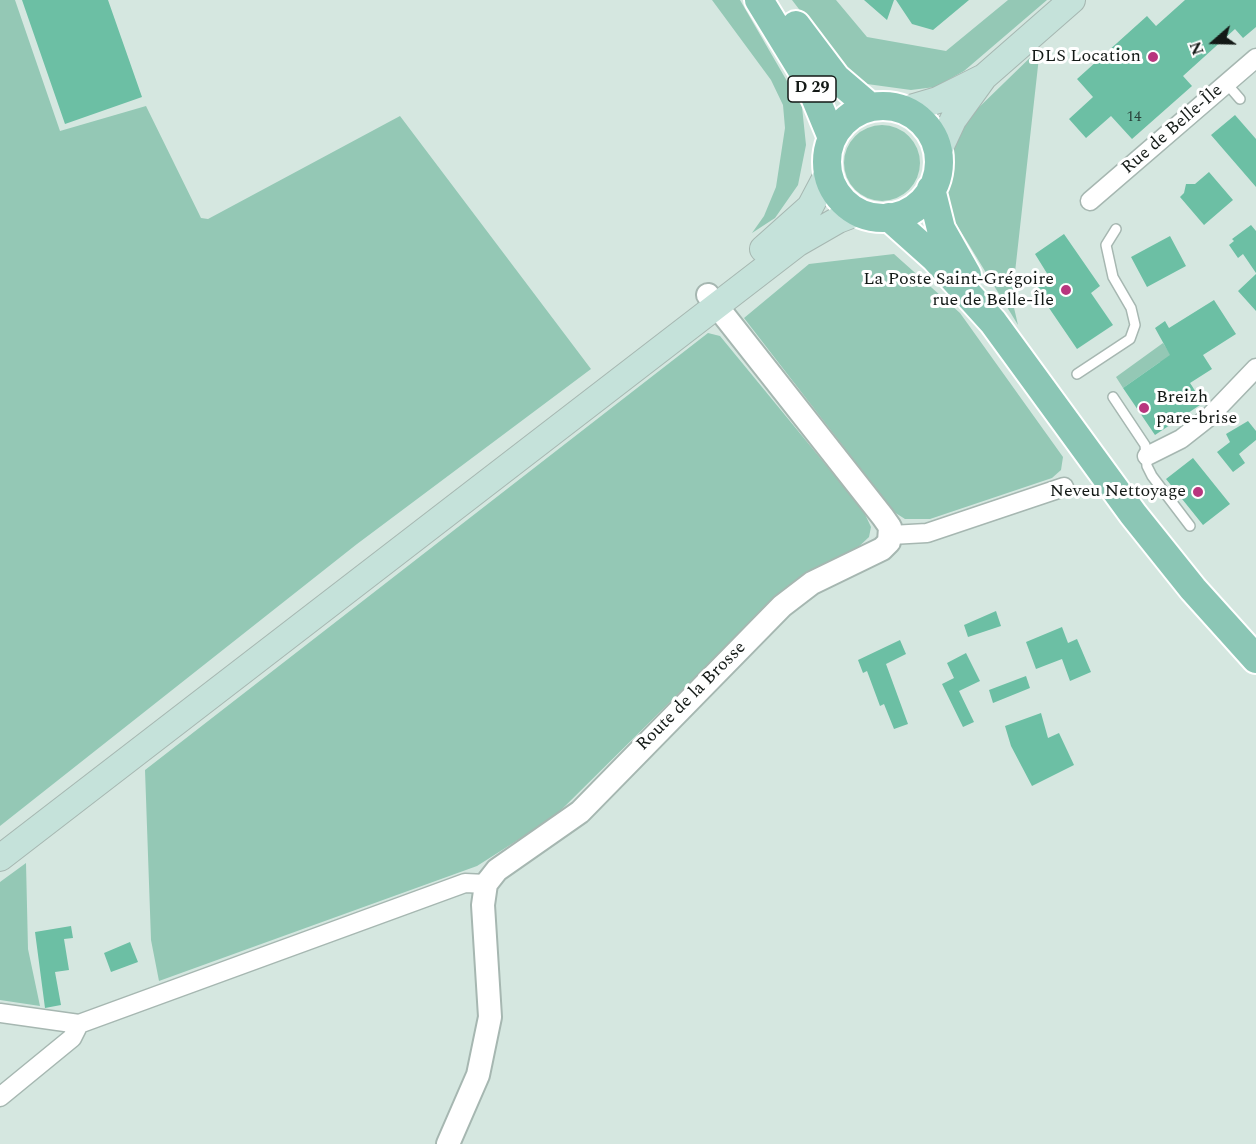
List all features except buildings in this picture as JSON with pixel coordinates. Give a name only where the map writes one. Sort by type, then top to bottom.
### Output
[{"type":"main road","name":"D 29","points":[[759,0],[808,80],[832,138]]},
{"type":"main road","name":"D 29","points":[[777,0],[836,78],[870,107]]},
{"type":"main road","points":[[984,76],[953,120],[938,152],[936,177],[931,189],[914,208],[889,217],[859,212],[839,196],[828,173],[828,150],[832,138],[848,118],[870,107],[882,106],[904,110],[938,100],[984,76],[1072,0]]},
{"type":"main road","points":[[904,110],[926,127],[938,152]]},
{"type":"main road","points":[[0,858],[359,583],[597,396],[640,367],[801,217],[816,197],[828,173]]},
{"type":"main road","points":[[931,189],[941,229],[993,322]]},
{"type":"main road","points":[[713,301],[798,243],[838,220],[859,212]]},
{"type":"main road","points":[[889,217],[935,258],[993,322],[1133,514],[1193,589],[1256,659]]},
{"type":"street","name":"Rue de Belle-Île","points":[[1090,201],[1256,58]]},
{"type":"street","points":[[713,301],[883,517],[891,535],[927,534],[1064,487]]},
{"type":"street","points":[[1147,456],[1181,439],[1209,417],[1256,368]]},
{"type":"street","name":"Route de la Brosse","points":[[486,884],[497,870],[580,812],[782,606],[825,576],[882,549],[889,542],[891,535]]},
{"type":"street","points":[[0,1013],[79,1024],[465,883],[486,884],[483,905],[490,1017],[478,1075],[464,1114],[448,1144]]},
{"type":"street","points":[[0,1097],[72,1038],[79,1024]]},
{"type":"lane","points":[[1227,84],[1240,99]]},
{"type":"lane","points":[[1077,374],[1130,339],[1135,326],[1131,308],[1113,277],[1108,256],[1106,245],[1116,230]]},
{"type":"lane","points":[[1113,398],[1145,445],[1147,466],[1152,476],[1190,526]]},
{"type":"green space","points":[[0,0],[15,0],[60,131],[146,106],[201,218],[208,219],[400,116],[591,369],[357,544],[0,826]]},
{"type":"green space","points":[[712,0],[740,0],[802,107],[806,145],[798,185],[775,218],[752,233],[764,216],[776,187],[785,128],[783,105],[771,80]]},
{"type":"green space","points":[[792,0],[836,0],[867,37],[946,51],[1008,0],[1047,0],[964,71],[935,87],[911,90],[867,84],[838,60]]},
{"type":"green space","points":[[1040,48],[1012,299],[1018,325],[955,222],[946,195],[953,145],[970,116]]},
{"type":"green space","points":[[882,125],[897,128],[909,136],[917,148],[920,163],[917,178],[909,190],[897,198],[882,201],[867,198],[855,190],[847,178],[844,163],[847,148],[855,136],[867,128]]},
{"type":"green space","points":[[894,254],[960,313],[1063,457],[1061,470],[1052,478],[930,519],[905,519],[894,512],[744,318],[809,264]]},
{"type":"green space","points":[[708,333],[720,336],[863,510],[871,527],[869,537],[852,553],[779,594],[554,817],[477,866],[159,981],[151,940],[145,770]]},
{"type":"green space","points":[[1163,343],[1193,388],[1183,394],[1160,362],[1123,388],[1116,377]]},
{"type":"green space","points":[[26,863],[28,949],[40,1006],[0,1000],[0,882]]},
{"type":"place","name":"DLS Location","points":[[1153,57]]},
{"type":"place","name":"La Poste Saint-Grégoire rue de Belle-Île","points":[[1066,290]]},
{"type":"place","name":"Breizh pare-brise","points":[[1144,408]]},
{"type":"place","name":"Neveu Nettoyage","points":[[1198,492]]}]
